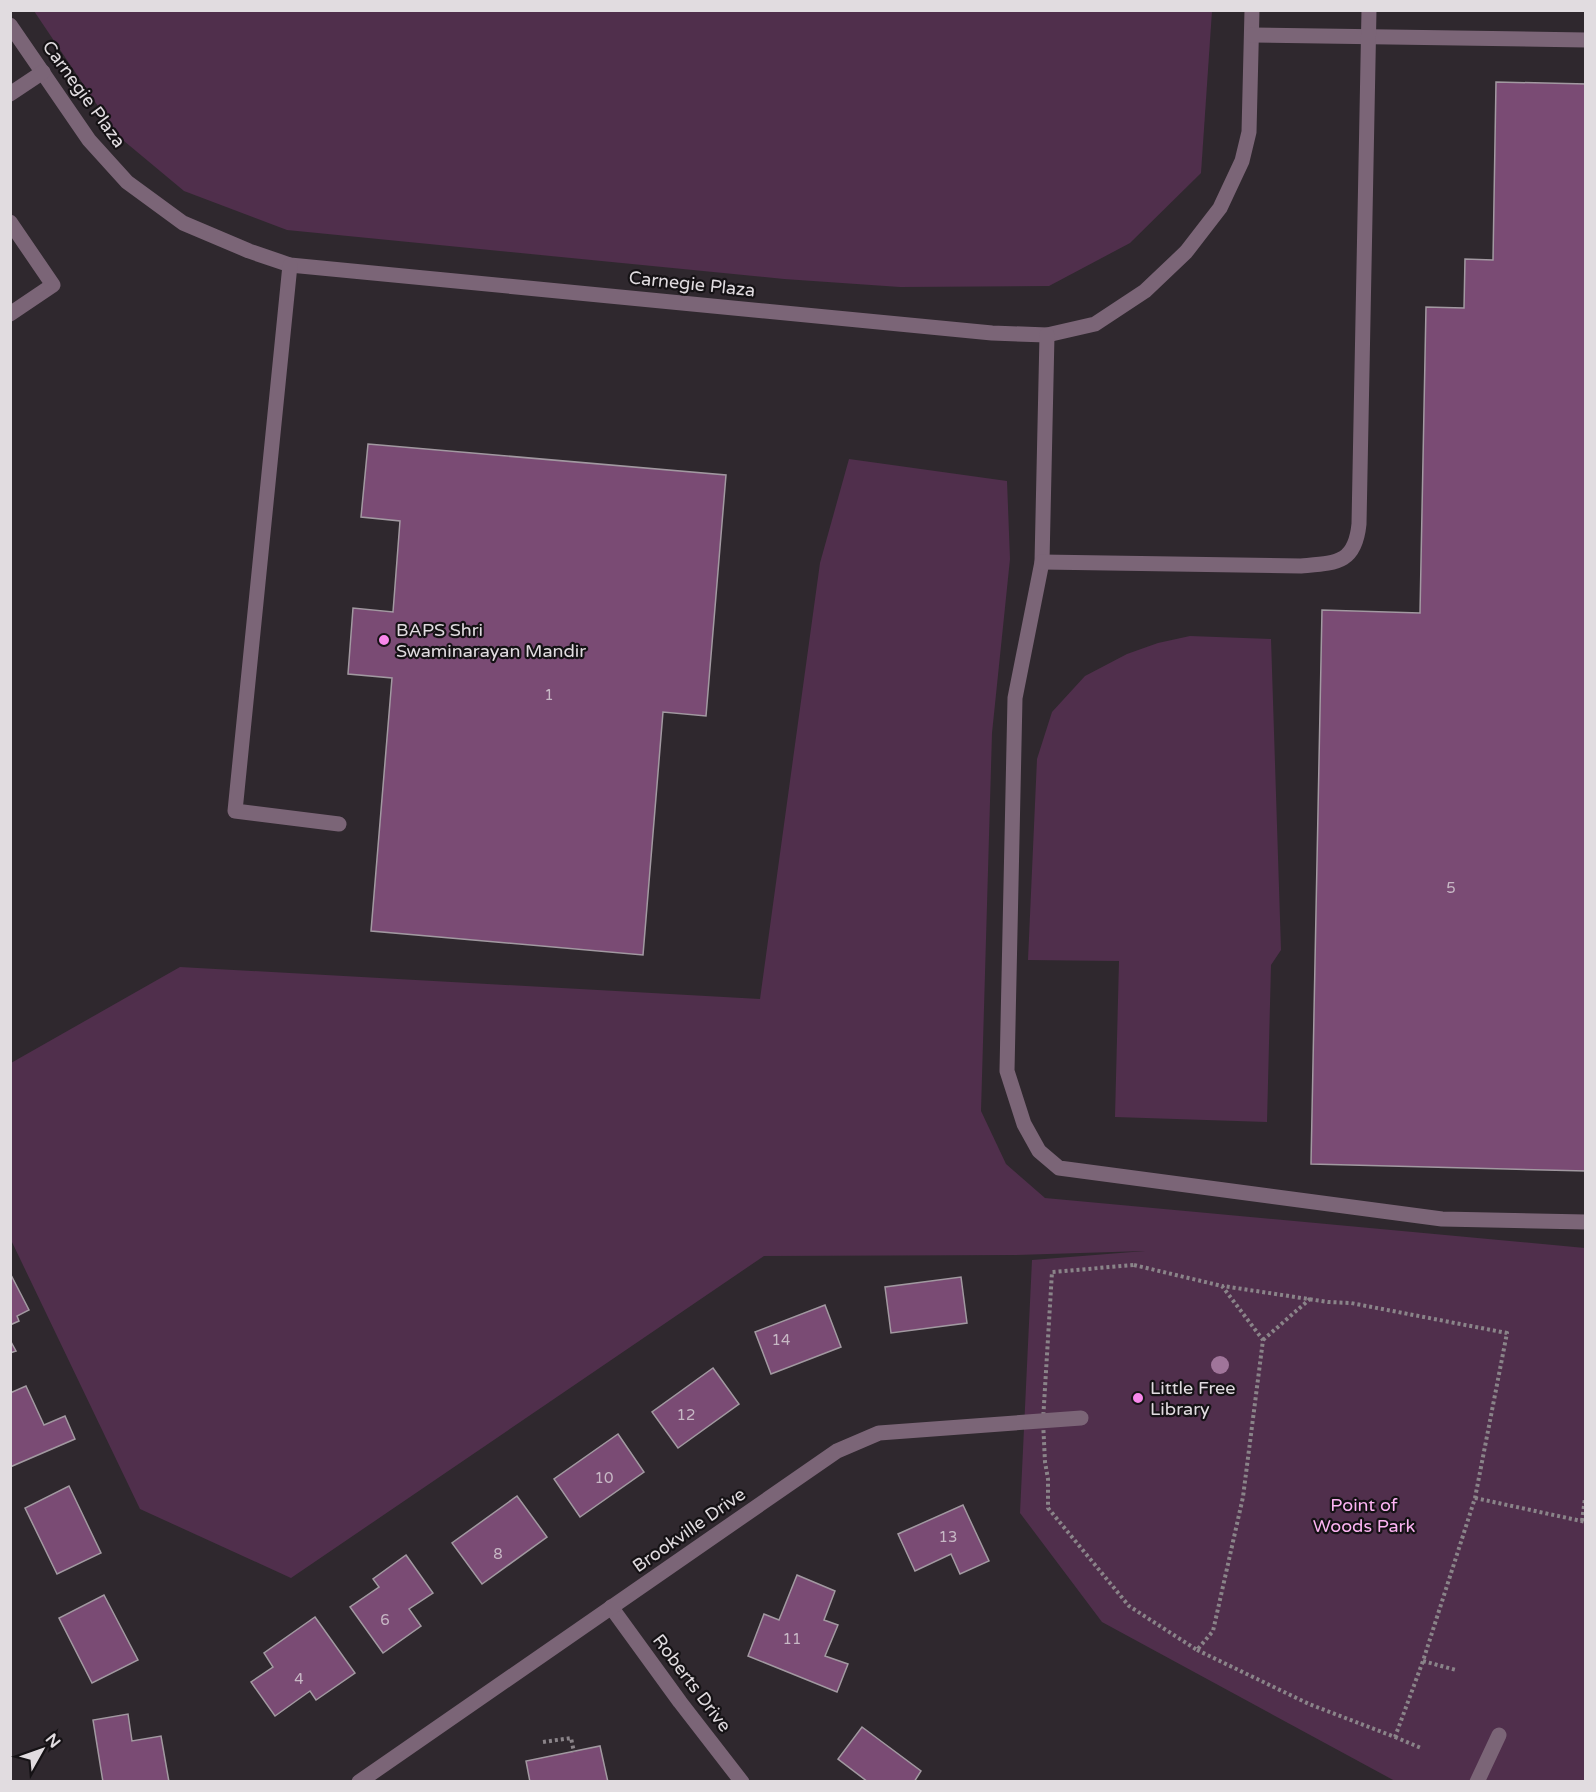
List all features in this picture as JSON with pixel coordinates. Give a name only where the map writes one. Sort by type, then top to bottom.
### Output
[{"type":"street","name":"Carnegie Plaza","points":[[10,25],[89,140],[127,182],[183,223],[249,251],[290,265],[992,333],[1047,335],[1095,324],[1145,291],[1186,252],[1220,208],[1242,161],[1249,132],[1252,10]]},
{"type":"street","points":[[1042,562],[1301,566],[1332,564],[1350,554],[1357,541],[1359,524],[1369,10]]},
{"type":"street","points":[[1251,35],[1586,40]]},
{"type":"street","points":[[10,94],[43,72]]},
{"type":"street","points":[[10,222],[53,285],[10,314]]},
{"type":"street","points":[[290,265],[235,812],[339,824]]},
{"type":"street","points":[[1047,335],[1042,562],[1016,698],[1007,1071],[1024,1124],[1039,1151],[1059,1168],[1430,1218],[1586,1222]]},
{"type":"street","name":"Brookville Drive","points":[[359,1782],[837,1451],[879,1433],[1081,1418]]},
{"type":"street","name":"Roberts Drive","points":[[611,1607],[742,1782]]},
{"type":"street","points":[[1477,1782],[1499,1735]]},
{"type":"path","points":[[1395,1737],[1423,1661],[1475,1498],[1507,1333],[1351,1303],[1328,1302],[1222,1286],[1134,1264],[1052,1272],[1043,1421],[1048,1508],[1129,1606],[1197,1650],[1309,1704],[1421,1748]]},
{"type":"path","points":[[1222,1286],[1263,1340]]},
{"type":"path","points":[[1197,1650],[1214,1631],[1242,1497],[1263,1340],[1311,1298]]},
{"type":"path","points":[[1475,1498],[1584,1521],[1585,1498]]},
{"type":"path","points":[[1423,1661],[1456,1670]]},
{"type":"path","points":[[543,1742],[571,1738],[574,1752]]},
{"type":"green space","points":[[34,11],[1212,11],[1201,173],[1130,243],[1049,286],[900,287],[784,279],[287,230],[184,191],[118,136]]},
{"type":"green space","name":"Point of Woods Park","points":[[849,459],[1007,481],[1010,559],[992,733],[981,1111],[1006,1164],[1045,1198],[1585,1248],[1585,1781],[1395,1781],[1102,1622],[1020,1513],[1032,1260],[1145,1251],[1015,1255],[764,1256],[291,1578],[140,1509],[11,1240],[11,1063],[180,967],[760,999],[820,563]]},
{"type":"green space","points":[[1190,636],[1271,639],[1281,950],[1271,965],[1267,1122],[1115,1117],[1119,961],[1028,960],[1037,759],[1052,712],[1085,676],[1127,654],[1158,643]]},
{"type":"building","points":[[1496,82],[1586,84],[1586,1171],[1311,1164],[1322,610],[1420,613],[1426,307],[1464,308],[1465,259],[1493,260]]},
{"type":"building","points":[[368,444],[726,475],[706,716],[663,712],[643,955],[371,931],[392,678],[348,674],[353,608],[393,612],[400,521],[361,517]]},
{"type":"building","points":[[10,1273],[29,1310],[17,1316],[19,1321],[10,1325]]},
{"type":"building","points":[[961,1277],[967,1323],[891,1333],[885,1287]]},
{"type":"building","points":[[825,1305],[841,1347],[771,1374],[755,1332]]},
{"type":"building","points":[[10,1340],[16,1351],[10,1353]]},
{"type":"building","points":[[713,1368],[739,1404],[678,1448],[652,1412]]},
{"type":"building","points":[[26,1386],[44,1425],[65,1416],[75,1439],[10,1467],[10,1393]]},
{"type":"building","points":[[618,1434],[644,1472],[580,1517],[554,1479]]},
{"type":"building","points":[[69,1486],[101,1553],[57,1574],[25,1508]]},
{"type":"building","points":[[517,1496],[547,1537],[482,1584],[452,1543]]},
{"type":"building","points":[[963,1505],[989,1561],[960,1574],[951,1554],[915,1571],[898,1534]]},
{"type":"building","points":[[406,1555],[433,1593],[409,1609],[421,1626],[383,1653],[350,1607],[379,1587],[373,1579]]},
{"type":"building","points":[[797,1575],[835,1591],[824,1620],[838,1625],[825,1656],[848,1664],[837,1692],[748,1656],[764,1614],[779,1620]]},
{"type":"building","points":[[104,1595],[138,1660],[92,1683],[59,1618]]},
{"type":"building","points":[[315,1617],[355,1673],[316,1700],[310,1691],[275,1716],[251,1682],[273,1667],[264,1653]]},
{"type":"building","points":[[128,1714],[132,1741],[161,1736],[169,1782],[103,1782],[93,1720]]},
{"type":"building","points":[[862,1727],[921,1771],[914,1782],[868,1782],[838,1759]]},
{"type":"building","points":[[600,1746],[608,1782],[530,1782],[526,1761]]},
{"type":"place","name":"BAPS Shri Swaminarayan Mandir","points":[[384,640]]},
{"type":"place","name":"Little Free Library","points":[[1138,1398]]}]
